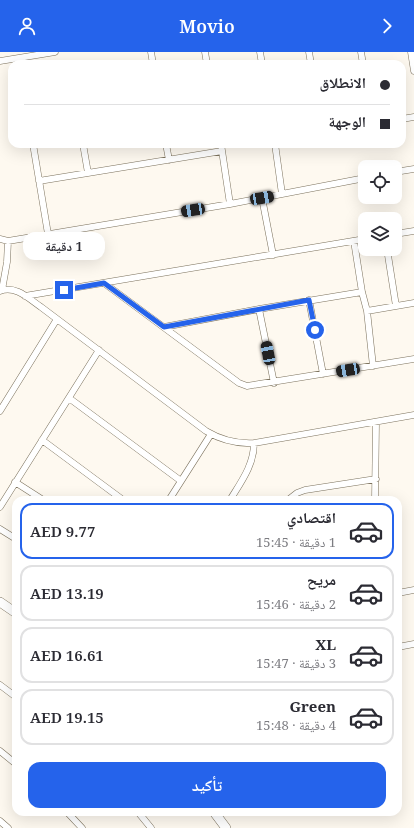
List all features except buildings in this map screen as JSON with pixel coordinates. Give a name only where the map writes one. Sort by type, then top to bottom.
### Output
[{"type":"street","points":[[22,60],[55,52]]},
{"type":"street","points":[[411,52],[414,71]]},
{"type":"street","points":[[34,148],[48,234]]},
{"type":"street","points":[[84,148],[88,173]]},
{"type":"street","points":[[167,148],[169,160]]},
{"type":"street","points":[[222,148],[230,204]]},
{"type":"street","points":[[276,148],[282,194]]},
{"type":"street","points":[[39,181],[222,151]]},
{"type":"street","points":[[402,171],[414,169]]},
{"type":"street","points":[[0,239],[8,240],[48,234],[230,204],[358,179]]},
{"type":"street","points":[[262,198],[273,254]]},
{"type":"street","points":[[402,233],[414,231]]},
{"type":"street","points":[[8,240],[8,262],[1,291],[8,289],[15,290],[25,296],[218,438],[231,442],[254,443],[414,415]]},
{"type":"street","points":[[25,296],[358,240]]},
{"type":"street","points":[[354,241],[362,292],[367,311],[373,366]]},
{"type":"street","points":[[388,256],[396,306]]},
{"type":"street","points":[[104,283],[239,383],[247,386],[414,359]]},
{"type":"street","points":[[164,327],[309,300],[362,292]]},
{"type":"street","points":[[309,300],[323,374]]},
{"type":"street","points":[[367,311],[414,303]]},
{"type":"street","points":[[259,309],[274,382]]},
{"type":"street","points":[[0,411],[57,319]]},
{"type":"street","points":[[0,507],[99,350]]},
{"type":"street","points":[[68,398],[181,481]]},
{"type":"street","points":[[375,496],[376,422]]},
{"type":"street","points":[[172,496],[211,434]]},
{"type":"street","points":[[42,440],[113,496]]},
{"type":"street","points":[[232,496],[249,468],[253,456],[254,443]]},
{"type":"street","points":[[293,496],[305,490],[376,479]]},
{"type":"street","points":[[15,482],[37,496]]},
{"type":"street","points":[[0,529],[12,536]]},
{"type":"street","points":[[402,592],[414,590]]},
{"type":"street","points":[[0,602],[12,611]]},
{"type":"street","points":[[402,646],[414,644]]},
{"type":"street","points":[[0,685],[12,694]]},
{"type":"street","points":[[0,751],[12,761]]},
{"type":"street","points":[[71,816],[82,828]]},
{"type":"street","points":[[141,816],[151,828]]},
{"type":"street","points":[[217,816],[226,828]]},
{"type":"street","points":[[0,821],[8,828]]},
{"type":"route","points":[[64,290],[104,283],[164,327],[309,300],[315,330]]}]
